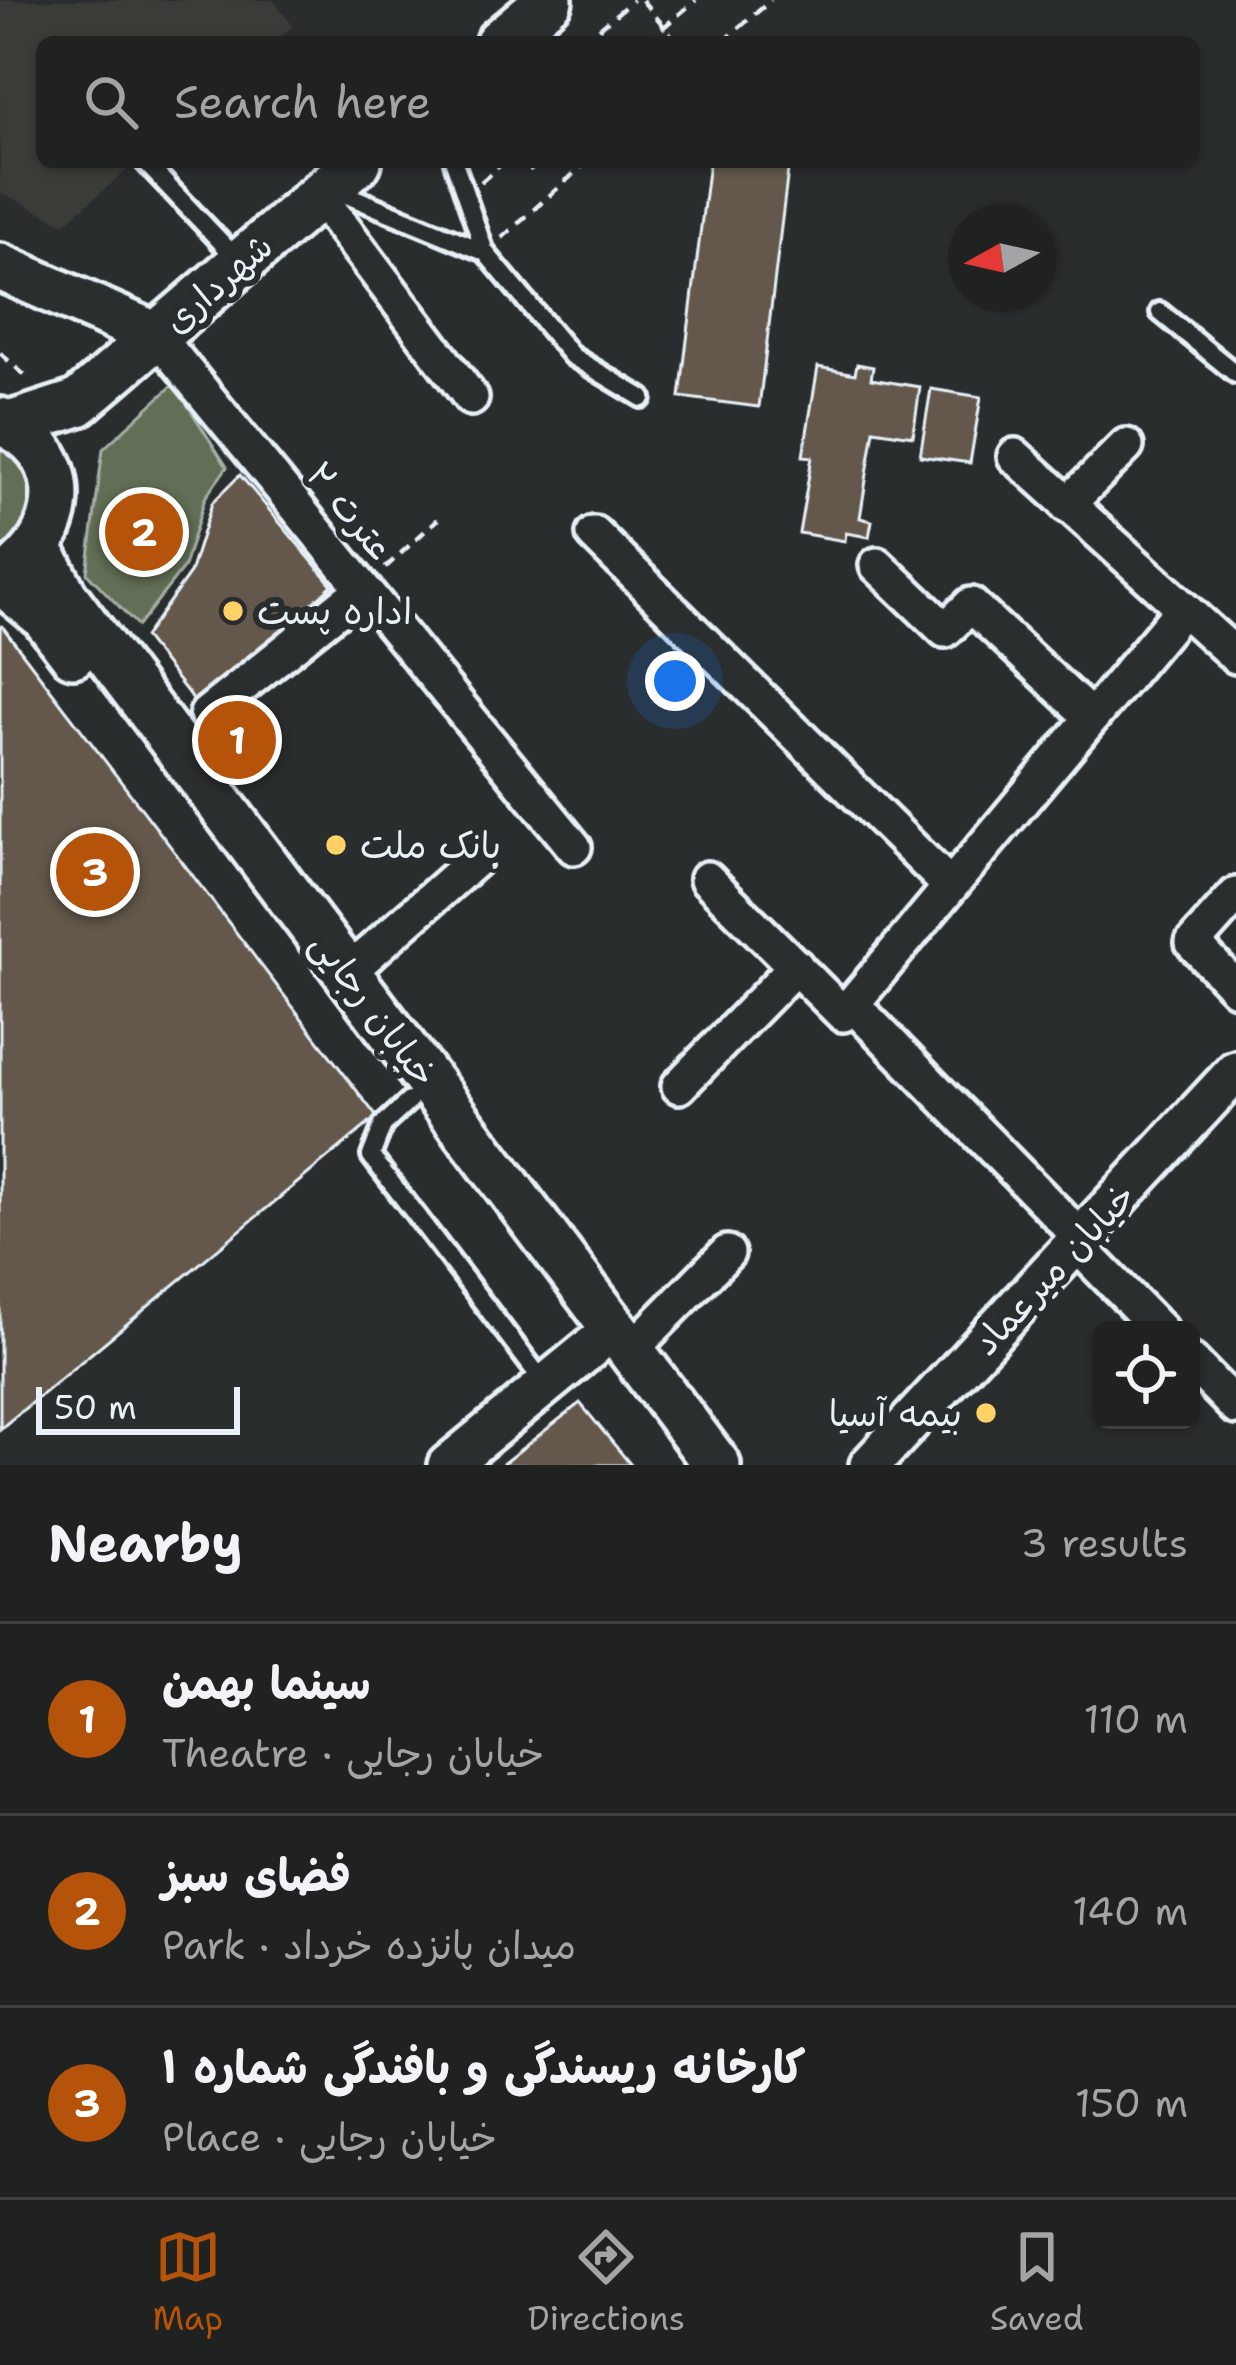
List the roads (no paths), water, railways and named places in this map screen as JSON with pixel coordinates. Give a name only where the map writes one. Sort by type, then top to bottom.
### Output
[{"type":"main road","points":[[506,36],[549,0]]},
{"type":"main road","name":"شهرداری","points":[[61,398],[157,336],[335,182]]},
{"type":"main road","points":[[0,267],[157,336]]},
{"type":"main road","points":[[0,578],[39,548],[51,527],[61,398],[3,421]]},
{"type":"main road","points":[[3,421],[38,448],[54,480]]},
{"type":"main road","name":"خیابان رجایی","points":[[39,548],[64,596],[347,973],[612,1348],[682,1465]]},
{"type":"main road","name":"خیابان رجایی","points":[[0,578],[44,616],[409,1101],[612,1348],[717,1465]]},
{"type":"street","points":[[335,182],[471,398]]},
{"type":"street","name":"عترت ۲","points":[[157,336],[574,847]]},
{"type":"street","points":[[1067,505],[1126,446]]},
{"type":"street","points":[[1015,456],[1181,610],[1231,641]]},
{"type":"street","points":[[595,534],[950,886]]},
{"type":"street","points":[[877,565],[945,630],[971,605],[1091,717]]},
{"type":"street","points":[[207,714],[363,589]]},
{"type":"street","points":[[707,879],[843,1014],[1181,610]]},
{"type":"street","points":[[347,973],[474,861]]},
{"type":"street","points":[[1236,896],[1193,943],[1236,988]]},
{"type":"street","points":[[679,1086],[796,966]]},
{"type":"street","points":[[852,1004],[1152,1321]]},
{"type":"street","name":"خیابان میرعماد","points":[[870,1465],[1236,1071]]},
{"type":"street","points":[[448,1465],[545,1385],[612,1348],[728,1253]]},
{"type":"street","points":[[1200,1370],[1236,1407]]},
{"type":"lane","points":[[151,168],[241,263]]},
{"type":"lane","points":[[456,168],[485,252],[572,356],[642,398]]},
{"type":"lane","points":[[335,182],[485,252]]},
{"type":"lane","points":[[1160,312],[1236,374]]},
{"type":"lane","points":[[409,1101],[382,1125],[370,1156],[545,1385]]},
{"type":"place","name":"فضای سبز","points":[[144,532]]},
{"type":"place","name":"اداره پست","points":[[233,611]]},
{"type":"place","name":"سینما بهمن","points":[[237,740]]},
{"type":"place","name":"بانک ملت","points":[[336,845]]},
{"type":"place","name":"کارخانه ریسندگی و بافندگی شماره ۱","points":[[95,872]]},
{"type":"place","name":"بیمه آسیا","points":[[986,1413]]}]
